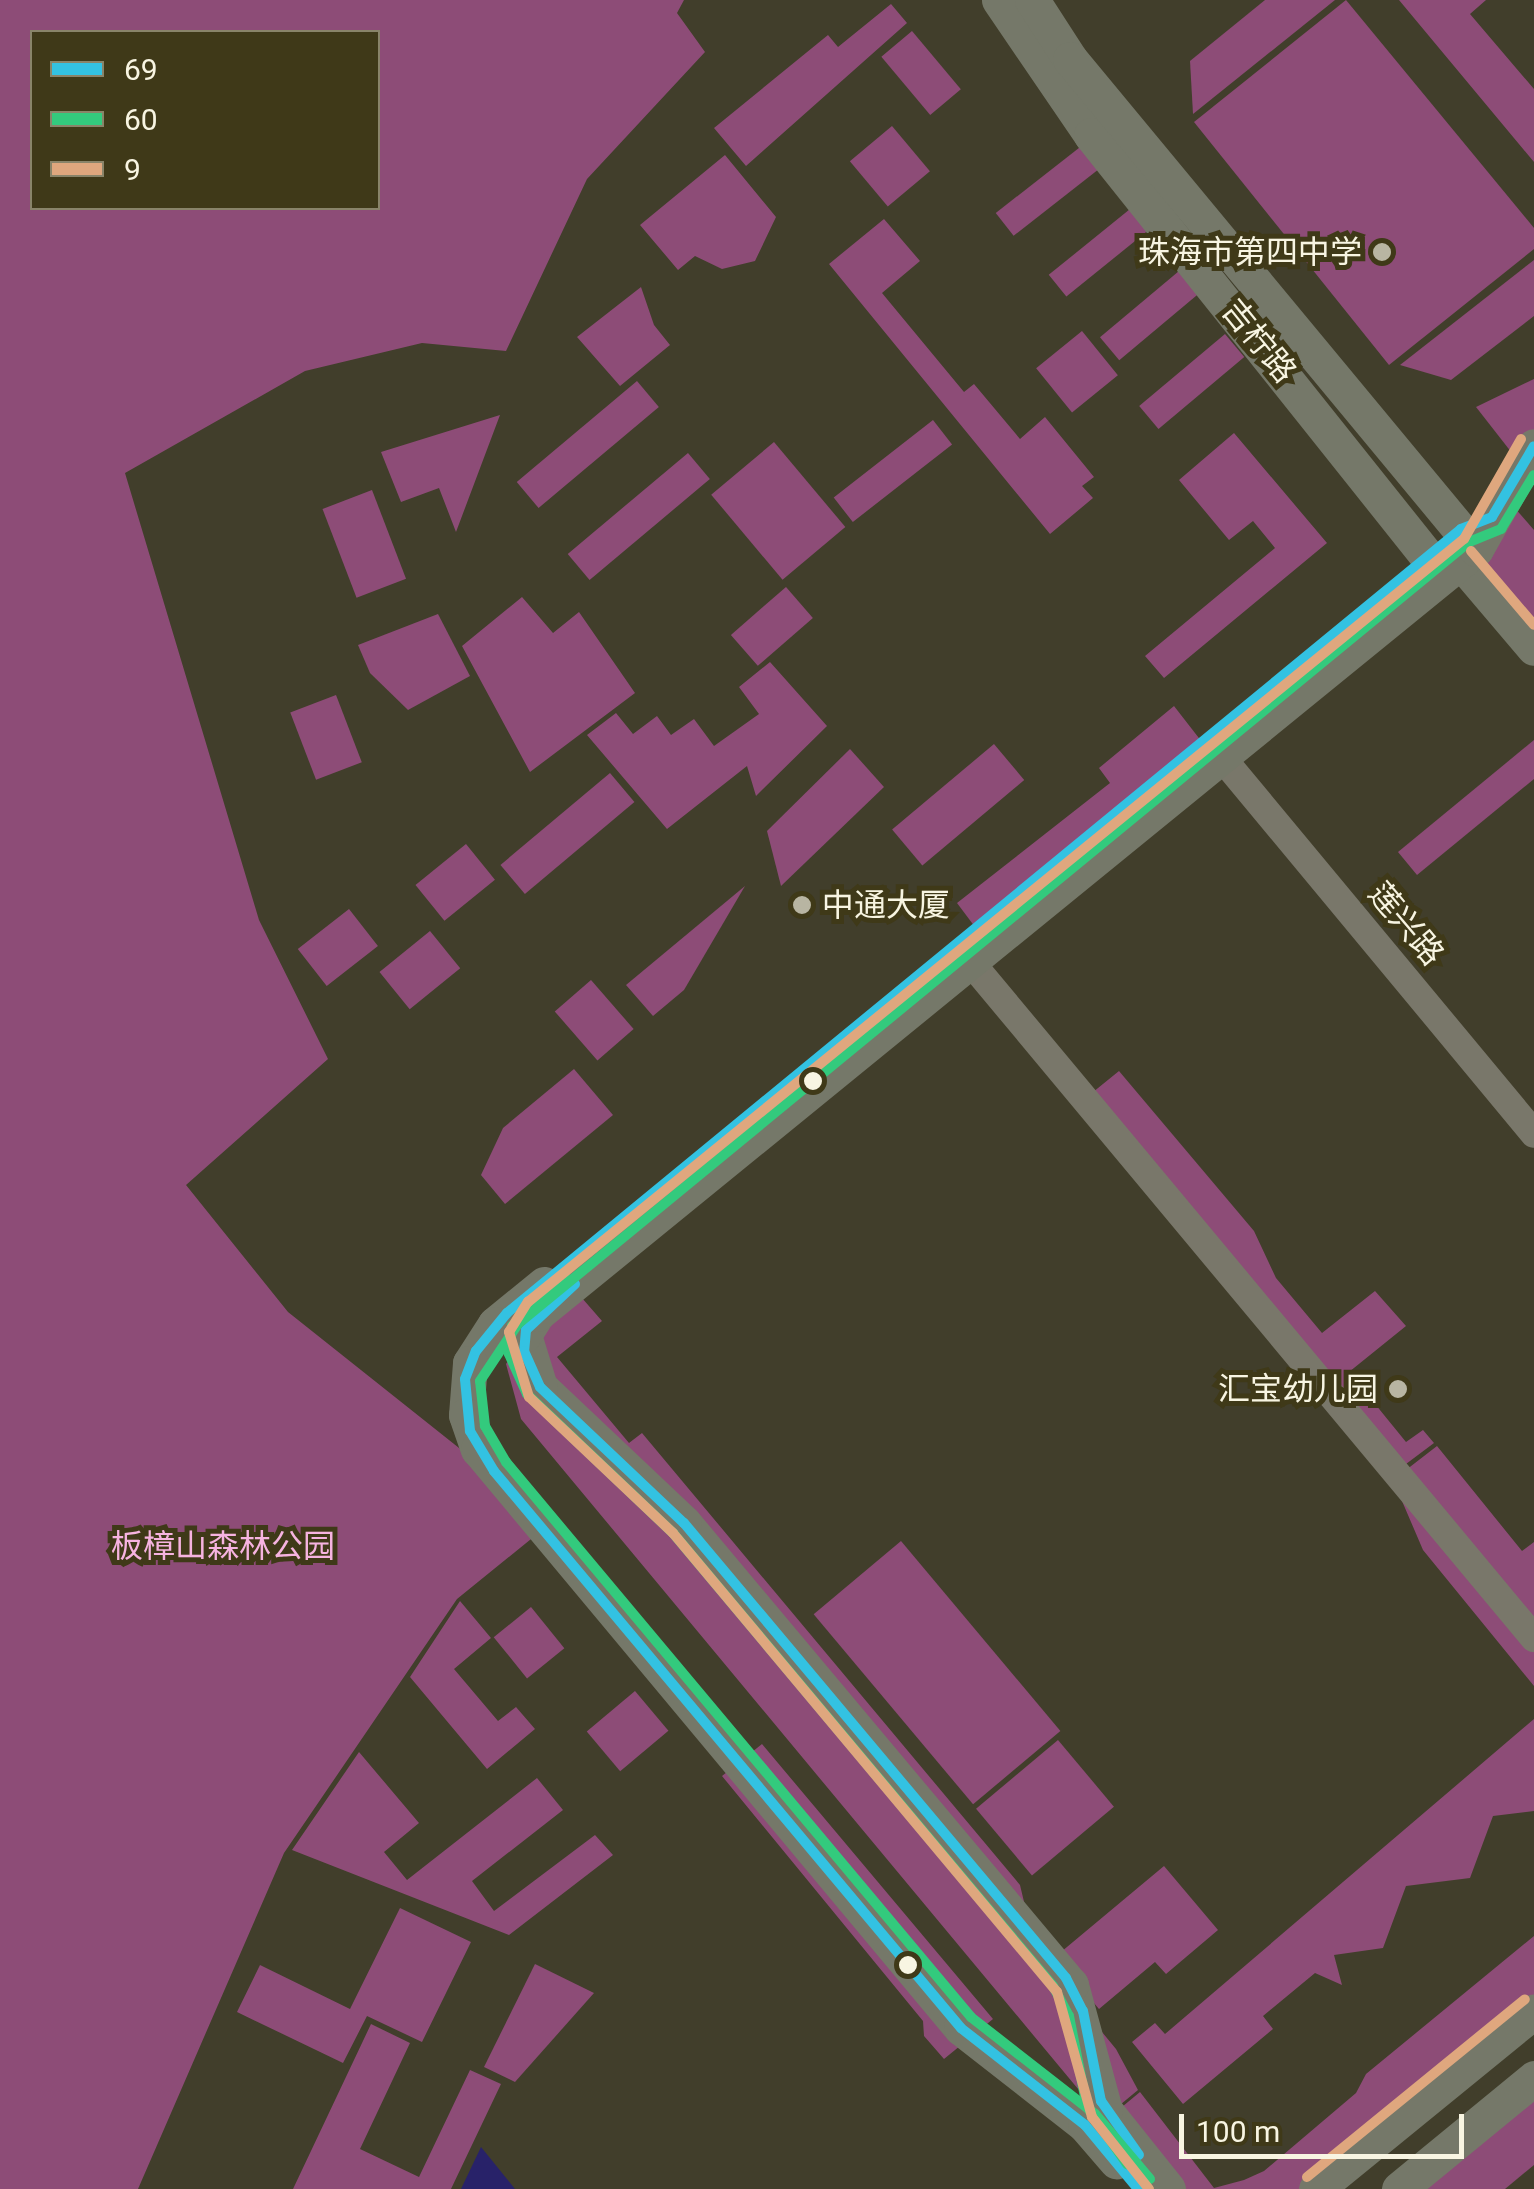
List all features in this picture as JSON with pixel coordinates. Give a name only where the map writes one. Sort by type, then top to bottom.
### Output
[{"type":"main road","name":"吉柠路","points":[[1000,0],[1092,135],[1464,543]]},
{"type":"main road","name":"吉柠路","points":[[1032,0],[1070,59],[1464,543]]},
{"type":"main road","points":[[1168,2189],[1105,2110],[1081,2003],[1066,1978],[684,1523],[551,1400],[524,1350],[526,1330],[537,1314],[968,959],[1223,759],[1464,543],[1534,446]]},
{"type":"main road","points":[[1464,543],[1534,648]]},
{"type":"main road","points":[[1138,2189],[1085,2125],[961,2028],[494,1470],[470,1430],[465,1380],[476,1351],[507,1313],[1464,543]]},
{"type":"main road","points":[[1316,2189],[1534,2011]]},
{"type":"main road","points":[[1399,2189],[1534,2078]]},
{"type":"street","name":"莲兴路","points":[[1223,759],[1534,1134]]},
{"type":"street","points":[[968,959],[1534,1638]]},
{"type":"green space","name":"板樟山森林公园","points":[[0,0],[684,0],[677,13],[705,52],[587,179],[506,351],[422,343],[305,371],[125,473],[259,920],[328,1059],[186,1185],[288,1312],[552,1522],[457,1599],[284,1853],[138,2189],[0,2189]]},
{"type":"green space","points":[[1265,0],[1335,0],[1193,114],[1190,61]]},
{"type":"green space","points":[[1346,0],[1534,228],[1534,249],[1389,365],[1194,122]]},
{"type":"green space","points":[[1399,0],[1486,0],[1470,14],[1534,89],[1534,162]]},
{"type":"green space","points":[[891,4],[907,23],[746,166],[714,128],[828,35],[838,47]]},
{"type":"green space","points":[[912,31],[961,89],[930,115],[881,57]]},
{"type":"green space","points":[[892,126],[930,171],[888,207],[850,161]]},
{"type":"green space","points":[[1084,144],[1102,167],[1014,236],[996,213]]},
{"type":"green space","points":[[725,155],[776,217],[755,261],[722,269],[695,256],[678,270],[640,225]]},
{"type":"green space","points":[[1135,205],[1153,227],[1066,297],[1049,275]]},
{"type":"green space","points":[[884,219],[920,261],[882,293],[964,392],[974,384],[1020,439],[1045,417],[1094,477],[1082,486],[1093,498],[1050,534],[829,264]]},
{"type":"green space","points":[[1534,260],[1534,316],[1451,380],[1400,365]]},
{"type":"green space","points":[[1185,266],[1204,289],[1119,360],[1100,337]]},
{"type":"green space","points":[[641,287],[654,325],[670,345],[620,386],[577,337]]},
{"type":"green space","points":[[1082,331],[1118,375],[1072,412],[1036,368]]},
{"type":"green space","points":[[1225,334],[1244,357],[1158,429],[1139,406]]},
{"type":"green space","points":[[1534,379],[1534,437],[1519,462],[1476,407]]},
{"type":"green space","points":[[637,381],[659,407],[539,508],[517,482]]},
{"type":"green space","points":[[500,415],[456,532],[439,488],[401,502],[381,452]]},
{"type":"green space","points":[[933,420],[952,444],[853,522],[834,498]]},
{"type":"green space","points":[[1234,433],[1327,543],[1164,678],[1145,656],[1275,548],[1253,521],[1229,540],[1179,480]]},
{"type":"green space","points":[[774,442],[845,527],[783,580],[711,495]]},
{"type":"green space","points":[[688,453],[710,479],[590,580],[568,554]]},
{"type":"green space","points":[[372,490],[406,579],[357,598],[323,509]]},
{"type":"green space","points":[[1507,499],[1534,530],[1534,642],[1466,562]]},
{"type":"green space","points":[[786,587],[813,618],[758,666],[731,635]]},
{"type":"green space","points":[[522,597],[553,633],[579,612],[635,693],[530,772],[462,646]]},
{"type":"green space","points":[[438,614],[470,676],[408,710],[370,673],[358,645]]},
{"type":"green space","points":[[770,662],[827,726],[756,796],[747,766],[667,829],[587,735],[616,713],[633,734],[657,716],[671,735],[694,719],[714,746],[759,714],[739,687]]},
{"type":"green space","points":[[336,695],[362,762],[316,780],[290,713]]},
{"type":"green space","points":[[1174,706],[1202,742],[975,927],[957,903],[1110,783],[1099,768]]},
{"type":"green space","points":[[1534,740],[1534,779],[1417,875],[1398,852]]},
{"type":"green space","points":[[994,744],[1024,780],[922,865],[892,829]]},
{"type":"green space","points":[[850,749],[884,787],[781,886],[767,831]]},
{"type":"green space","points":[[610,773],[634,802],[525,894],[500,865]]},
{"type":"green space","points":[[466,844],[495,880],[444,921],[415,885]]},
{"type":"green space","points":[[745,886],[684,990],[653,1016],[626,985]]},
{"type":"green space","points":[[349,909],[378,946],[327,986],[298,949]]},
{"type":"green space","points":[[430,931],[460,968],[410,1009],[379,972]]},
{"type":"green space","points":[[591,980],[634,1029],[597,1061],[555,1011]]},
{"type":"green space","points":[[574,1069],[613,1115],[505,1204],[481,1175],[503,1128]]},
{"type":"green space","points":[[1119,1071],[1254,1231],[1276,1278],[1322,1333],[1375,1291],[1406,1326],[1349,1372],[1406,1442],[1423,1430],[1434,1443],[1390,1476],[1082,1101]]},
{"type":"green space","points":[[575,1290],[602,1321],[557,1357],[629,1443],[642,1433],[1020,1885],[1036,1952],[1116,2049],[1138,2090],[1103,2119],[521,1419],[506,1364],[535,1322]]},
{"type":"green space","points":[[1437,1446],[1522,1551],[1534,1542],[1534,1686],[1423,1550],[1393,1480]]},
{"type":"green space","points":[[901,1541],[1060,1731],[973,1804],[814,1614]]},
{"type":"green space","points":[[460,1601],[491,1638],[454,1669],[498,1721],[516,1707],[535,1729],[487,1769],[410,1677]]},
{"type":"green space","points":[[531,1607],[564,1648],[527,1678],[494,1637]]},
{"type":"green space","points":[[635,1691],[668,1731],[620,1771],[587,1731]]},
{"type":"green space","points":[[1534,1719],[1534,1811],[1493,1816],[1470,1878],[1406,1886],[1383,1948],[1334,1955],[1342,1985],[1315,1973],[1263,2016],[1273,2029],[1183,2104],[1132,2042],[1155,2023],[1165,2034]]},
{"type":"green space","points":[[1058,1740],[1114,1807],[1032,1875],[976,1809]]},
{"type":"green space","points":[[762,1744],[993,2019],[944,2059],[924,2036],[923,2021],[722,1776]]},
{"type":"green space","points":[[359,1752],[419,1823],[384,1852],[407,1880],[537,1778],[563,1810],[472,1881],[494,1911],[595,1835],[613,1855],[509,1935],[292,1850]]},
{"type":"green space","points":[[1164,1866],[1218,1930],[1166,1974],[1155,1962],[1099,2009],[1055,1957]]},
{"type":"green space","points":[[400,1908],[471,1942],[422,2042],[367,2016],[343,2063],[237,2012],[260,1965],[350,2009]]},
{"type":"green space","points":[[1534,1936],[1534,2019],[1322,2189],[1161,2189],[1105,2121],[1140,2092],[1214,2188],[1244,2180],[1264,2171],[1356,2093],[1366,2074]]},
{"type":"green space","points":[[535,1964],[594,1993],[515,2082],[484,2067]]},
{"type":"green space","points":[[371,2024],[410,2043],[360,2149],[419,2177],[470,2070],[501,2084],[451,2189],[293,2189]]},
{"type":"green space","points":[[1534,2079],[1534,2165],[1505,2189],[1400,2189]]},
{"type":"shaded area","points":[[481,2147],[515,2189],[461,2189]]},
{"type":"transit line","name":"9","points":[[1149,2189],[1092,2117],[1057,1992],[673,1533],[529,1397],[509,1332],[528,1302],[1464,539],[1521,439]]},
{"type":"transit line","name":"69","points":[[1138,2189],[1085,2125],[961,2028],[494,1471],[470,1431],[465,1379],[476,1351],[507,1313],[1461,529],[1492,517],[1534,446]]},
{"type":"transit line","name":"60","points":[[1150,2179],[1095,2114],[971,2017],[506,1462],[485,1426],[480,1381],[518,1324],[1469,542],[1501,529],[1534,475]]},
{"type":"transit line","name":"9","points":[[1471,551],[1534,625]]},
{"type":"transit line","name":"60","points":[[565,1273],[512,1326],[509,1354],[527,1394],[673,1533],[1053,1986],[1069,2016],[1087,2107],[1127,2164]]},
{"type":"transit line","name":"69","points":[[575,1284],[526,1330],[524,1351],[540,1387],[684,1523],[1066,1978],[1083,2011],[1101,2101],[1139,2155]]},
{"type":"transit line","name":"9","points":[[1307,2177],[1525,1999]]},
{"type":"place","name":"珠海市第四中学","points":[[1382,252]]},
{"type":"place","name":"中通大厦","points":[[802,905]]},
{"type":"place","name":"汇宝幼儿园","points":[[1398,1389]]}]
